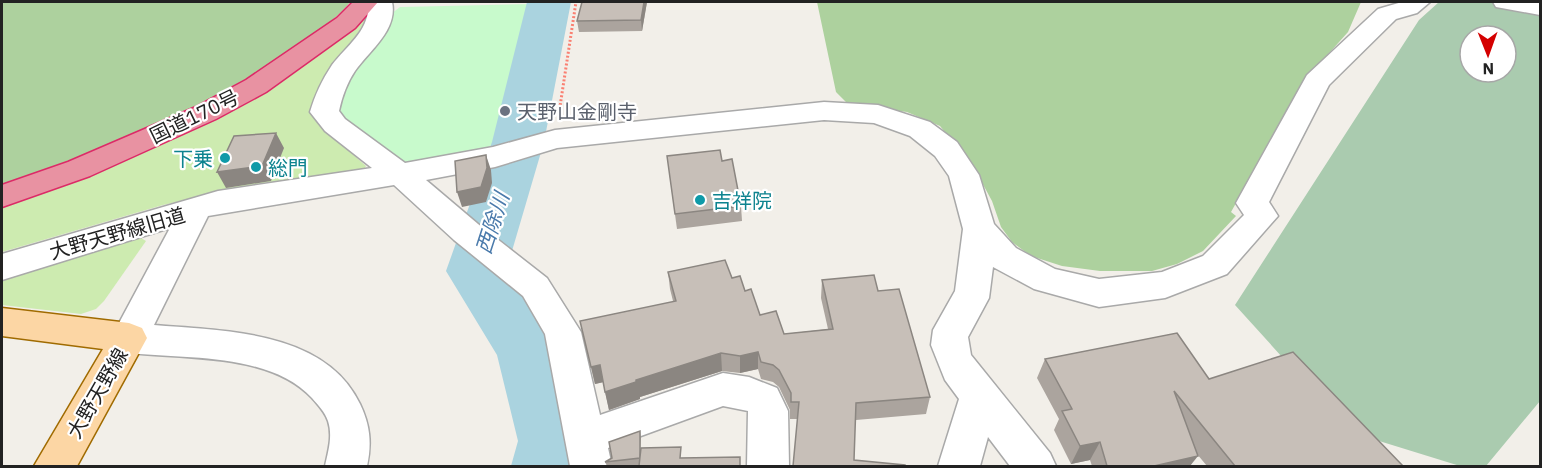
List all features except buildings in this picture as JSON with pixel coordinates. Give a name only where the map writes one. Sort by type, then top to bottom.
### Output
[{"type":"highway","name":"国道170号","points":[[2,196],[79,169],[236,97],[256,86],[346,23],[366,2]]},
{"type":"main road","name":"大野天野線","points":[[2,322],[129,338],[55,466]]},
{"type":"street","points":[[380,2],[382,8],[376,26],[342,69],[328,97],[324,112],[335,125],[400,174],[466,232],[535,287],[563,332],[589,452],[723,389],[749,394],[763,400],[768,411],[768,466]]},
{"type":"street","points":[[979,229],[1004,257],[1046,280],[1100,292],[1165,285],[1215,265],[1262,216],[1252,202],[1317,81],[1387,14],[1408,8],[1418,2]]},
{"type":"street","points":[[1505,2],[1540,8]]},
{"type":"street","points":[[196,209],[218,202],[495,157],[546,141],[824,111],[878,114],[920,129],[946,148],[964,176],[979,229],[971,298],[951,328],[952,357],[958,369],[1035,466]]},
{"type":"street","name":"大野天野線旧道","points":[[2,267],[196,209]]},
{"type":"street","name":"大野天野線旧道","points":[[129,338],[196,209]]},
{"type":"street","points":[[129,338],[249,351],[285,359],[312,374],[335,397],[348,422],[349,454],[346,466]]},
{"type":"street","points":[[959,466],[980,395]]},
{"type":"path","points":[[546,141],[576,2]]},
{"type":"green space","points":[[2,2],[350,2],[336,17],[294,50],[266,69],[207,102],[145,130],[2,186]]},
{"type":"green space","points":[[817,2],[1361,2],[1348,32],[1306,79],[1231,212],[1236,216],[1203,251],[1177,264],[1152,271],[1100,271],[1062,266],[1031,256],[1012,242],[1001,227],[992,201],[973,166],[940,126],[907,112],[848,104],[836,92]]},
{"type":"green space","points":[[1439,2],[1540,2],[1540,401],[1486,466],[1460,466],[1350,432],[1235,305],[1419,20]]},
{"type":"green space","points":[[535,4],[514,128],[486,149],[403,164],[340,119],[336,107],[342,87],[391,14],[400,7]]},
{"type":"green space","points":[[369,13],[333,137],[366,166],[363,171],[202,196],[163,205],[2,252],[2,207],[77,179],[268,88],[334,44]]},
{"type":"green space","points":[[141,238],[146,241],[96,309],[81,314],[2,305],[2,278]]},
{"type":"waterway","name":"西除川","points":[[548,466],[554,441],[529,349],[476,271],[518,142],[549,2]]},
{"type":"place","name":"天野山金剛寺","points":[[505,111]]},
{"type":"place","name":"下乗","points":[[225,158]]},
{"type":"place","name":"総門","points":[[256,167]]},
{"type":"place","name":"吉祥院","points":[[700,200]]}]
